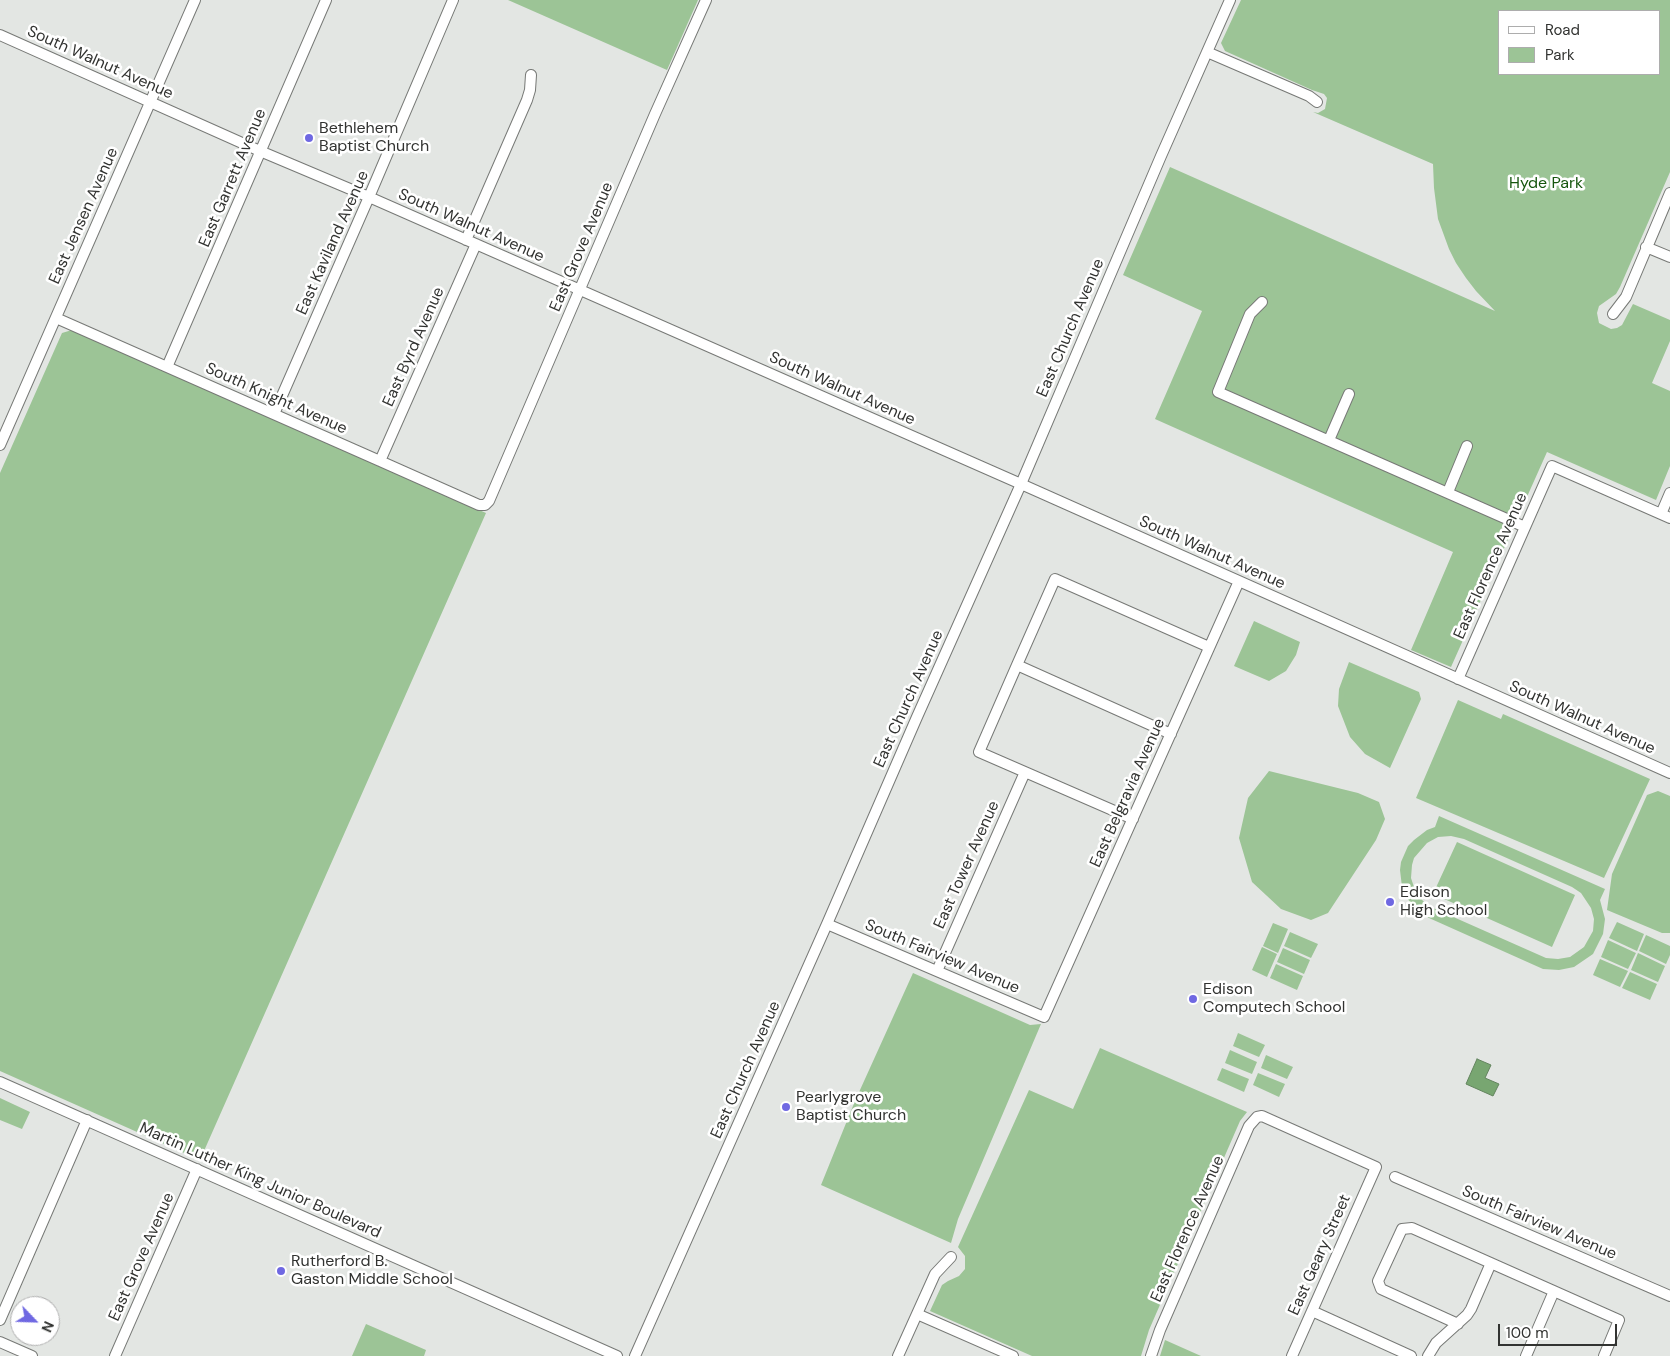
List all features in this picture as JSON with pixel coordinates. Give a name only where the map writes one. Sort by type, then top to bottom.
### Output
[{"type":"street","name":"East Jensen Avenue","points":[[0,445],[195,0]]},
{"type":"street","name":"East Garrett Avenue","points":[[167,367],[326,0]]},
{"type":"street","name":"East Kaviland Avenue","points":[[274,414],[453,0]]},
{"type":"street","name":"East Grove Avenue","points":[[485,506],[489,501],[706,0]]},
{"type":"street","name":"East Church Avenue","points":[[635,1356],[828,924],[1230,0]]},
{"type":"street","name":"South Walnut Avenue","points":[[0,35],[260,151],[369,197],[1021,484],[1670,774]]},
{"type":"street","points":[[1207,52],[1309,96],[1317,102]]},
{"type":"street","points":[[466,240],[527,100],[531,75]]},
{"type":"street","points":[[1613,314],[1626,297],[1670,193]]},
{"type":"street","name":"East Byrd Avenue","points":[[380,461],[476,244]]},
{"type":"street","points":[[1646,247],[1670,257]]},
{"type":"street","points":[[1262,302],[1250,314],[1218,392],[1525,527]]},
{"type":"street","name":"South Knight Avenue","points":[[56,318],[485,506]]},
{"type":"street","points":[[1329,440],[1349,394]]},
{"type":"street","points":[[1448,492],[1467,446]]},
{"type":"street","name":"East Florence Avenue","points":[[1458,679],[1552,466],[1665,516]]},
{"type":"street","points":[[1665,516],[1670,492]]},
{"type":"street","points":[[1133,819],[979,752],[1016,665],[1055,579],[1209,646]]},
{"type":"street","name":"East Belgravia Avenue","points":[[1044,1017],[1238,581]]},
{"type":"street","points":[[1016,665],[1171,734]]},
{"type":"street","name":"East Tower Avenue","points":[[937,971],[1025,772]]},
{"type":"street","name":"South Fairview Avenue","points":[[828,924],[1044,1017]]},
{"type":"street","name":"Martin Luther King Junior Boulevard","points":[[0,1082],[617,1356]]},
{"type":"street","name":"East Geary Street","points":[[1257,1118],[1262,1116],[1376,1167],[1292,1356]]},
{"type":"street","name":"East Florence Avenue","points":[[1151,1356],[1160,1330],[1249,1126],[1257,1118]]},
{"type":"street","points":[[0,1320],[87,1120]]},
{"type":"street","name":"East Grove Avenue","points":[[115,1356],[197,1169]]},
{"type":"street","name":"South Fairview Avenue","points":[[1395,1177],[1670,1296]]},
{"type":"street","points":[[1458,1324],[1381,1289],[1378,1281],[1402,1229],[1412,1228],[1619,1320],[1604,1356]]},
{"type":"street","points":[[898,1356],[935,1274],[951,1257]]},
{"type":"street","points":[[1428,1356],[1436,1342],[1458,1324],[1471,1309],[1492,1263]]},
{"type":"street","points":[[1526,1356],[1554,1291]]},
{"type":"street","points":[[1312,1311],[1411,1356]]},
{"type":"street","points":[[917,1314],[1013,1356]]},
{"type":"street","points":[[0,1342],[32,1356]]},
{"type":"green space","points":[[508,0],[698,0],[667,70]]},
{"type":"green space","name":"Hyde Park","points":[[1241,0],[1670,0],[1670,172],[1620,287],[1616,294],[1599,306],[1597,313],[1599,323],[1611,329],[1622,325],[1633,304],[1670,320],[1670,341],[1652,383],[1670,391],[1670,466],[1656,500],[1547,452],[1451,667],[1411,650],[1453,552],[1155,419],[1202,311],[1123,275],[1170,167],[1495,311],[1466,278],[1449,249],[1438,219],[1433,164],[1313,112],[1318,113],[1325,109],[1327,98],[1324,94],[1225,51],[1221,43]]},
{"type":"green space","points":[[72,330],[486,513],[200,1160],[0,1071],[0,473],[62,333]]},
{"type":"green space","points":[[1254,621],[1300,642],[1296,655],[1286,671],[1269,681],[1234,666]]},
{"type":"green space","points":[[1349,662],[1419,692],[1421,699],[1390,768],[1365,754],[1350,737],[1338,706],[1339,689]]},
{"type":"green space","points":[[1458,700],[1501,719],[1503,714],[1650,779],[1604,878],[1416,798]]},
{"type":"green space","points":[[1269,771],[1358,793],[1379,802],[1385,819],[1376,840],[1328,913],[1311,920],[1281,909],[1252,882],[1239,838],[1248,798]]},
{"type":"green space","points":[[1658,791],[1670,796],[1670,933],[1662,933],[1607,910],[1612,874],[1647,795]]},
{"type":"green space","points":[[1439,816],[1605,889],[1600,900],[1605,919],[1603,934],[1593,954],[1574,967],[1559,970],[1543,969],[1429,918],[1415,909],[1402,887],[1401,862],[1408,846],[1427,830],[1435,827]],"holes":[[[1451,836],[1464,839],[1572,887],[1581,893],[1591,908],[1594,919],[1593,931],[1584,947],[1570,957],[1546,958],[1433,908],[1423,901],[1415,890],[1411,878],[1414,858],[1427,843],[1438,837]]]},
{"type":"green space","points":[[1457,842],[1575,895],[1552,947],[1433,894]]},
{"type":"green space","points":[[1617,922],[1644,934],[1637,951],[1609,938]]},
{"type":"green space","points":[[1273,923],[1288,929],[1278,953],[1263,946]]},
{"type":"green space","points":[[1290,932],[1318,944],[1311,958],[1284,946]]},
{"type":"green space","points":[[1646,935],[1670,946],[1670,955],[1666,964],[1639,951]]},
{"type":"green space","points":[[1608,940],[1636,953],[1628,969],[1601,957]]},
{"type":"green space","points":[[1262,947],[1277,954],[1267,977],[1252,970]]},
{"type":"green space","points":[[1283,948],[1310,960],[1304,974],[1277,962]]},
{"type":"green space","points":[[1638,953],[1665,966],[1658,982],[1631,970]]},
{"type":"green space","points":[[1600,959],[1628,971],[1620,987],[1593,975]]},
{"type":"green space","points":[[1276,964],[1303,976],[1297,990],[1270,978]]},
{"type":"green space","points":[[1630,972],[1657,984],[1650,1000],[1622,988]]},
{"type":"green space","points":[[913,973],[1030,1025],[1041,1024],[958,1219],[951,1243],[821,1185],[855,1101]]},
{"type":"green space","points":[[1238,1033],[1265,1045],[1259,1057],[1233,1046]]},
{"type":"green space","points":[[1100,1048],[1247,1112],[1240,1121],[1149,1330],[1141,1356],[1032,1356],[930,1311],[942,1285],[959,1276],[965,1269],[965,1256],[958,1247],[1029,1090],[1073,1109]]},
{"type":"green space","points":[[1230,1050],[1257,1062],[1252,1074],[1225,1063]]},
{"type":"green space","points":[[1266,1055],[1293,1067],[1287,1079],[1261,1068]]},
{"type":"green space","points":[[1222,1068],[1249,1079],[1244,1092],[1217,1080]]},
{"type":"green space","points":[[1258,1073],[1285,1084],[1279,1097],[1253,1085]]},
{"type":"green space","points":[[0,1098],[30,1112],[22,1129],[0,1120]]},
{"type":"green space","points":[[366,1324],[426,1350],[424,1356],[352,1356]]},
{"type":"green space","points":[[1165,1340],[1201,1356],[1160,1356]]},
{"type":"shaded area","points":[[1477,1059],[1491,1065],[1485,1078],[1499,1084],[1493,1096],[1466,1084]]},
{"type":"place","name":"Bethlehem Baptist Church","points":[[309,138]]},
{"type":"place","name":"Edison High School","points":[[1390,902]]},
{"type":"place","name":"Edison Computech School","points":[[1193,999]]},
{"type":"place","name":"Pearlygrove Baptist Church","points":[[786,1107]]},
{"type":"place","name":"Rutherford B. Gaston Middle School","points":[[281,1271]]}]
